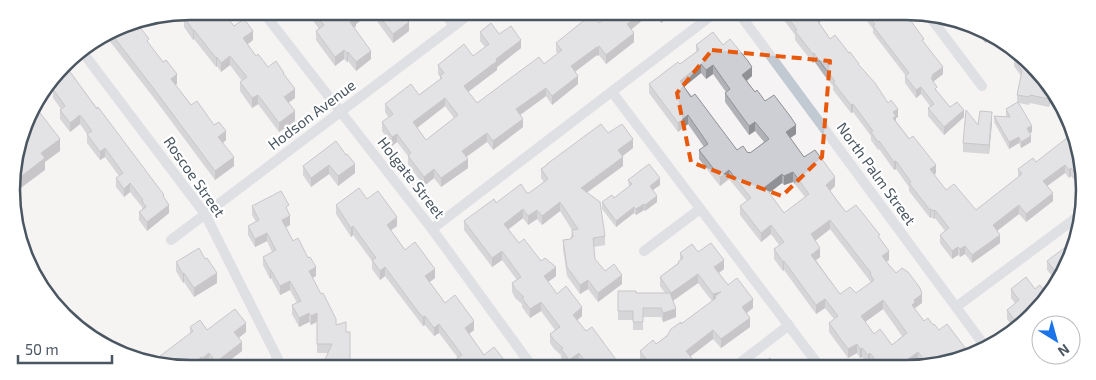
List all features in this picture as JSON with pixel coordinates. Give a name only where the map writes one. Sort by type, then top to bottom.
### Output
[{"type":"street","name":"Holgate Street","points":[[269,20],[432,229],[527,360]]},
{"type":"street","points":[[449,20],[454,26]]},
{"type":"street","name":"Hodson Avenue","points":[[171,240],[462,20]]},
{"type":"street","points":[[432,229],[706,20]]},
{"type":"street","name":"North Palm Street","points":[[744,20],[982,342]]},
{"type":"street","points":[[934,22],[982,86]]},
{"type":"street","name":"Roscoe Street","points":[[86,56],[205,214],[276,360]]},
{"type":"street","points":[[612,92],[815,360]]},
{"type":"street","points":[[644,251],[700,209]]},
{"type":"street","points":[[956,307],[1073,220]]},
{"type":"street","points":[[744,360],[789,325]]},
{"type":"highlighted area","points":[[712,50],[830,61],[822,157],[782,196],[691,162],[677,93]]},
{"type":"building","points":[[186,20],[229,20],[234,26],[245,20],[253,31],[243,38],[256,56],[258,54],[268,67],[276,61],[295,89],[284,97],[295,111],[279,123],[258,95],[252,98],[240,82],[247,77],[230,56],[221,63]]},
{"type":"building","points":[[320,20],[352,20],[350,22],[371,51],[356,62],[344,50],[335,57],[316,31],[324,25]]},
{"type":"building","points":[[382,20],[407,20],[409,22],[393,34]]},
{"type":"building","points":[[585,20],[597,20],[599,23],[603,20],[632,20],[627,24],[634,33],[606,55],[599,46],[571,66],[578,76],[552,96],[546,88],[516,109],[523,119],[493,141],[487,133],[480,138],[462,151],[468,159],[441,178],[434,169],[424,177],[408,156],[411,153],[397,134],[392,137],[382,122],[393,114],[385,104],[411,84],[419,95],[442,78],[440,76],[444,73],[438,65],[464,44],[473,56],[489,44],[480,32],[491,23],[499,34],[511,26],[521,40],[464,86],[477,103],[539,57],[544,64],[562,50],[556,43]],"holes":[[[445,98],[458,115],[426,140],[413,122]]]},
{"type":"building","points":[[790,20],[817,20],[830,39],[835,35],[875,83],[888,103],[891,100],[898,109],[893,112],[896,116],[893,118],[909,139],[913,136],[936,165],[930,169],[946,190],[954,184],[976,210],[1022,174],[1018,169],[1033,158],[1036,162],[1068,137],[1075,173],[1071,168],[1069,170],[1065,165],[1043,181],[1053,193],[1026,214],[1019,205],[993,225],[1000,235],[972,255],[965,246],[960,249],[958,247],[952,251],[940,235],[949,228],[935,210],[930,210],[909,183],[911,182],[896,161],[894,162],[878,142],[871,132],[873,131],[853,104],[851,105],[833,82],[835,81],[795,31],[797,30]]},
{"type":"building","points":[[872,20],[910,20],[924,39],[922,40],[943,67],[932,75],[931,78],[937,87],[935,89],[950,107],[957,102],[964,110],[944,127],[928,108],[934,104],[921,87],[916,90],[905,76],[909,73],[873,26],[875,24]]},
{"type":"building","points":[[140,28],[149,39],[147,41],[163,62],[166,60],[177,74],[171,79],[191,105],[197,101],[214,125],[219,122],[226,131],[218,137],[234,157],[215,171],[115,38]]},
{"type":"building","points":[[713,32],[723,45],[730,39],[752,67],[742,75],[755,92],[757,90],[765,101],[774,95],[796,125],[786,132],[804,157],[815,150],[835,177],[826,185],[838,202],[846,212],[856,205],[880,235],[878,236],[889,251],[882,256],[896,273],[902,268],[908,272],[920,288],[922,294],[914,300],[915,302],[912,305],[924,321],[928,318],[939,330],[947,324],[966,349],[928,359],[924,359],[918,352],[906,360],[876,360],[870,353],[868,355],[862,348],[860,349],[857,344],[848,349],[829,323],[838,316],[825,299],[816,305],[774,249],[784,242],[771,225],[761,233],[740,206],[751,198],[729,170],[720,177],[699,150],[708,144],[688,115],[678,123],[649,84],[678,62],[680,64],[699,50],[696,45]],"holes":[[[701,64],[706,70],[713,65],[730,89],[725,93],[749,126],[755,122],[769,139],[750,153],[743,146],[737,150],[695,94],[691,97],[680,81]],[[793,172],[809,194],[784,213],[765,187],[782,174],[784,176]],[[830,220],[871,273],[874,280],[856,293],[850,287],[840,294],[811,255],[820,248],[811,234]],[[883,300],[907,333],[892,345],[880,329],[874,334],[861,316]]]},
{"type":"building","points":[[1015,60],[1034,78],[1049,99],[1030,95],[1029,97],[1017,95],[1022,71]]},
{"type":"building","points":[[69,71],[164,195],[169,205],[147,222],[139,212],[146,207],[143,200],[130,183],[124,189],[116,178],[123,173],[105,148],[100,152],[87,134],[92,131],[80,115],[70,123],[60,110],[65,106],[54,90]]},
{"type":"building","points":[[1018,102],[1032,126],[1027,128],[1031,136],[1021,142],[1019,137],[1009,142],[994,116],[1010,117],[1006,109]]},
{"type":"building","points":[[966,110],[978,125],[980,111],[992,112],[989,145],[963,143]]},
{"type":"building","points":[[39,112],[60,139],[41,153],[45,158],[21,177],[23,157],[29,135]]},
{"type":"building","points":[[601,124],[608,133],[622,124],[633,139],[618,150],[623,157],[581,188],[600,202],[605,236],[593,238],[595,259],[605,271],[614,264],[622,275],[598,293],[588,280],[580,285],[567,267],[563,240],[571,239],[573,237],[572,230],[578,229],[560,202],[542,216],[537,210],[528,216],[523,209],[504,224],[519,243],[524,239],[541,261],[545,258],[556,267],[544,276],[557,294],[566,286],[582,307],[573,315],[586,331],[592,327],[616,360],[584,360],[579,353],[569,360],[561,349],[563,348],[550,334],[560,327],[541,302],[530,309],[522,298],[524,297],[515,289],[512,283],[521,277],[502,251],[492,258],[464,221],[494,199],[496,203],[521,184],[529,193],[548,179],[541,169]]},
{"type":"building","points":[[336,141],[355,164],[338,176],[329,165],[311,178],[303,166]]},
{"type":"building","points":[[649,164],[660,178],[650,186],[657,196],[645,205],[636,209],[634,207],[616,221],[602,202],[612,195],[614,198],[632,184],[628,180]]},
{"type":"building","points":[[359,188],[367,199],[378,191],[397,217],[387,225],[405,250],[415,242],[435,269],[425,276],[445,303],[455,295],[474,321],[465,328],[484,355],[494,347],[504,360],[455,360],[462,355],[439,324],[434,328],[425,316],[423,317],[419,313],[385,267],[380,271],[372,260],[376,258],[353,226],[351,228],[336,205]]},
{"type":"building","points":[[281,191],[289,205],[286,207],[290,216],[282,220],[293,241],[298,238],[308,258],[310,257],[316,267],[309,271],[336,319],[336,325],[346,322],[346,332],[350,332],[350,360],[325,360],[332,344],[317,344],[317,313],[311,316],[309,313],[299,318],[292,305],[301,301],[290,281],[280,286],[270,270],[263,257],[276,250],[267,233],[255,239],[248,226],[259,220],[252,206]]},
{"type":"building","points":[[711,243],[724,260],[714,267],[728,285],[737,278],[753,299],[742,307],[750,318],[721,339],[713,330],[686,351],[693,360],[644,360],[646,359],[640,351],[653,340],[656,344],[667,336],[671,329],[681,322],[681,324],[716,298],[715,296],[721,292],[713,294],[698,274],[671,293],[660,277],[679,263],[683,258],[680,253],[692,244],[698,252]]},
{"type":"building","points":[[1066,247],[1055,271],[1047,261]]},
{"type":"building","points":[[199,248],[205,259],[207,258],[217,273],[194,288],[176,262]]},
{"type":"building","points":[[1026,277],[1035,289],[1040,285],[1043,289],[1034,302],[1015,320],[1007,310],[1019,300],[1011,289]]},
{"type":"building","points":[[618,291],[670,293],[676,309],[663,313],[661,308],[643,308],[643,322],[633,322],[633,311],[618,311]]},
{"type":"building","points":[[235,309],[246,323],[234,332],[242,342],[219,360],[214,360],[209,353],[198,360],[159,357],[193,331],[190,327],[200,320],[207,330]]}]
